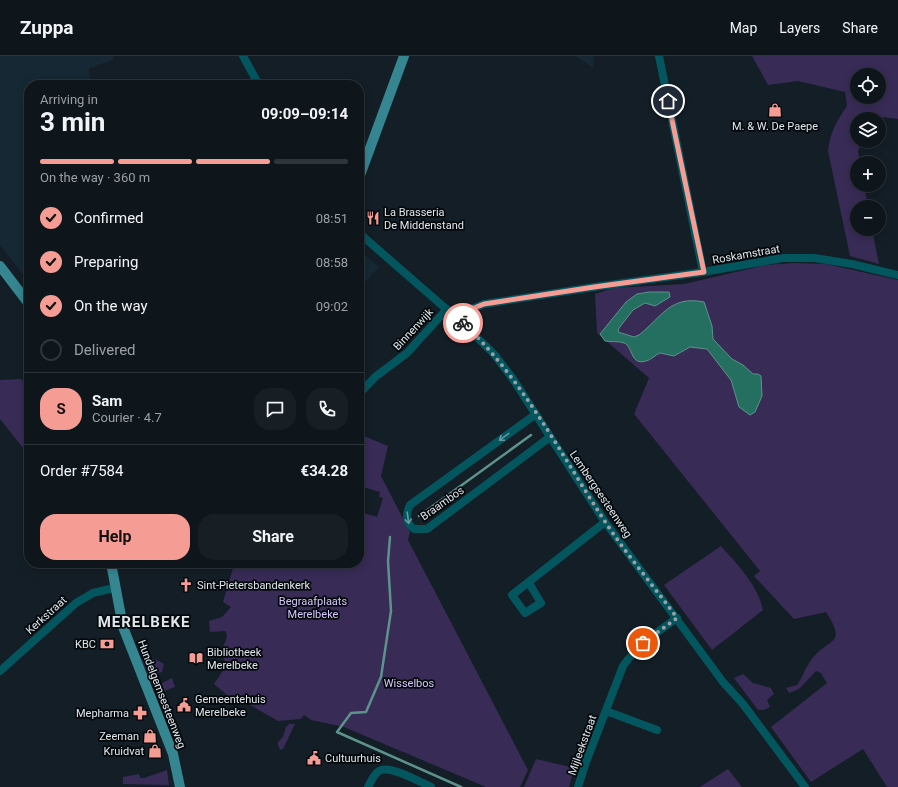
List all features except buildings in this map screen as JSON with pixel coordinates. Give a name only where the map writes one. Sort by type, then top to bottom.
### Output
[{"type":"main road","points":[[364,164],[404,56]]},
{"type":"main road","points":[[0,266],[24,297]]},
{"type":"main road","name":"Hundelgemsesteenweg","points":[[112,568],[114,588],[123,627],[172,754],[180,787]]},
{"type":"street","points":[[243,56],[256,80]]},
{"type":"street","points":[[659,56],[704,272]]},
{"type":"street","name":"Lembergsesteenweg","points":[[364,237],[447,309],[494,354],[536,414],[605,522],[723,682],[743,704],[804,787]]},
{"type":"street","name":"Roskamstraat","points":[[460,321],[474,308],[484,304],[704,272],[767,259],[796,257],[842,262],[898,275]]},
{"type":"street","name":"Binnenwijk","points":[[364,389],[375,377],[407,353],[447,309]]},
{"type":"street","name":"Braambos","points":[[536,414],[410,505],[407,517],[409,524],[414,528],[427,528],[550,437]]},
{"type":"street","points":[[529,583],[605,522]]},
{"type":"street","name":"Kerkstraat","points":[[0,671],[76,603],[93,593],[114,588]]},
{"type":"street","name":"Mijleekstraat","points":[[578,787],[586,762],[623,666],[632,654],[677,618]]},
{"type":"street","name":"Mijleekstraat","points":[[606,711],[656,730]]},
{"type":"street","points":[[368,787],[374,776],[381,770],[396,771],[431,787]]},
{"type":"shaded area","points":[[0,56],[113,56],[114,59],[89,69],[90,80],[24,80],[24,276],[0,245]]},
{"type":"shaded area","points":[[576,56],[594,56],[593,68],[587,64]]},
{"type":"shaded area","points":[[364,254],[379,267],[364,284]]},
{"type":"shaded area","points":[[649,292],[669,292],[670,297],[655,306],[645,303],[633,310],[619,328],[618,332],[634,337],[639,335],[667,309],[675,305],[692,301],[704,302],[712,326],[713,339],[732,359],[743,365],[753,374],[758,374],[761,376],[762,396],[755,412],[750,415],[739,407],[731,380],[707,349],[690,347],[674,356],[660,353],[641,362],[634,358],[627,345],[624,343],[605,341],[600,334],[626,302],[637,294]]},
{"type":"green space","points":[[752,56],[898,56],[898,119],[886,118],[886,112],[850,112],[850,148],[859,148],[859,156],[850,156],[850,192],[865,192],[867,200],[850,200],[850,236],[873,236],[879,264],[850,256],[828,151],[830,138],[834,127],[847,106],[845,92],[798,81],[768,85]]},
{"type":"green space","points":[[794,263],[826,264],[898,280],[898,787],[887,787],[863,749],[811,782],[771,727],[827,683],[821,673],[816,671],[799,689],[789,693],[786,688],[797,685],[811,660],[833,640],[835,631],[832,623],[826,612],[794,619],[754,576],[760,571],[634,414],[649,378],[597,333],[595,294],[614,288],[684,284],[766,265]]},
{"type":"green space","points":[[21,379],[24,382],[24,449],[0,419],[0,380]]},
{"type":"green space","points":[[364,436],[388,446],[381,476],[410,532],[408,540],[528,770],[520,787],[486,787],[344,727],[311,720],[304,715],[301,719],[278,721],[245,702],[234,701],[214,684],[228,663],[223,659],[226,656],[222,648],[227,635],[225,631],[210,632],[209,621],[222,617],[231,607],[223,602],[233,568],[364,568],[364,513],[377,517],[383,498],[379,497],[380,492],[364,487]]},
{"type":"green space","points":[[721,546],[752,584],[757,592],[763,610],[712,650],[664,585]]},
{"type":"green space","points":[[144,658],[155,659],[164,664],[162,672],[148,675],[142,660]]},
{"type":"green space","points":[[743,674],[753,683],[771,688],[774,694],[767,700],[770,707],[764,710],[758,710],[734,678]]},
{"type":"green space","points":[[154,676],[158,681],[155,690],[150,680]]},
{"type":"green space","points":[[172,678],[175,687],[159,693],[162,683]]},
{"type":"green space","points":[[289,724],[295,724],[283,749],[280,750],[278,742],[283,737],[286,727]]},
{"type":"green space","points":[[536,759],[574,768],[569,787],[524,787]]},
{"type":"green space","points":[[728,769],[742,787],[700,787]]},
{"type":"green space","points":[[167,770],[169,785],[123,784],[123,777],[139,774],[140,778],[144,778]]},
{"type":"waterway","points":[[419,516],[531,435]]},
{"type":"waterway","points":[[390,537],[388,561],[391,611],[381,677],[366,712],[351,713],[337,732],[461,787]]},
{"type":"way so far","points":[[463,323],[494,354],[513,379],[605,522],[677,618],[643,643]]},
{"type":"place","name":"M. & W. De Paepe","points":[[775,110]]},
{"type":"place","name":"La Brasseria De Middenstand","points":[[373,218]]},
{"type":"place","name":"Sint-Pietersbandenkerk","points":[[186,585]]},
{"type":"place","name":"KBC","points":[[107,644]]},
{"type":"place","name":"Bibliotheek Merelbeke","points":[[196,658]]},
{"type":"place","name":"Gemeentehuis Merelbeke","points":[[184,705]]},
{"type":"place","name":"Mepharma","points":[[140,713]]},
{"type":"place","name":"Zeeman","points":[[150,736]]},
{"type":"place","name":"Kruidvat","points":[[155,751]]},
{"type":"place","name":"Cultuurhuis","points":[[314,758]]},
{"type":"district","name":"MERELBEKE","points":[[144,622]]},
{"type":"route","points":[[463,323],[460,321],[470,311],[484,304],[704,272],[668,101]]},
{"type":"park label","name":"Begraafplaats Merelbeke","points":[[313,607]]},
{"type":"park label","name":"Wisselbos","points":[[409,683]]}]
